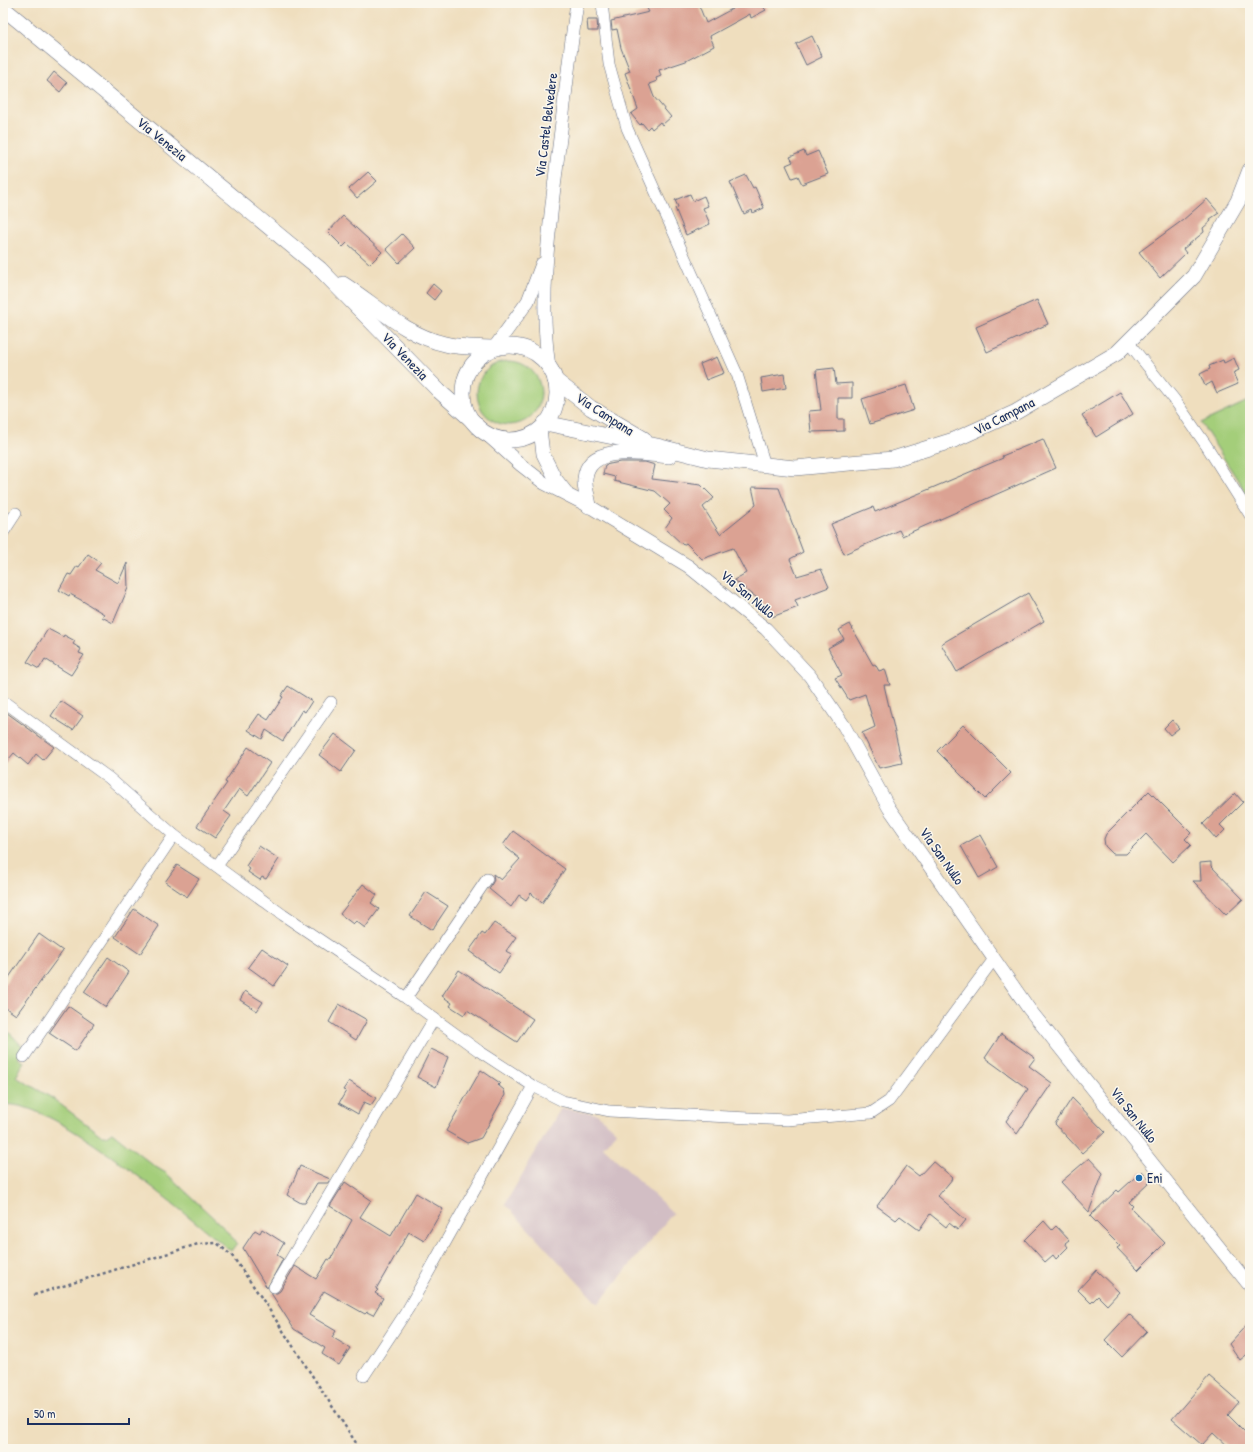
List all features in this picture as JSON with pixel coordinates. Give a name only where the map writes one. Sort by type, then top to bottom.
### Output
[{"type":"main road","name":"Via Venezia","points":[[3,8],[320,269],[439,391],[479,427]]},
{"type":"main road","name":"Via Campana","points":[[552,373],[557,393],[555,406],[542,426],[658,446],[708,460],[795,468],[893,459],[954,440],[1016,412],[1117,353],[1194,276],[1238,201],[1250,170]]},
{"type":"main road","name":"Via Venezia","points":[[320,269],[363,297],[393,321],[416,334],[445,344],[494,348]]},
{"type":"main road","name":"Via Campana","points":[[479,427],[467,412],[464,400],[463,387],[466,374],[473,363],[482,354],[494,348],[510,346],[525,348],[539,356],[552,373],[591,408],[658,446]]},
{"type":"main road","points":[[479,427],[494,437],[506,439],[524,437],[542,426]]},
{"type":"main road","points":[[589,506],[585,479],[587,469],[592,461],[611,453],[708,460]]},
{"type":"street","name":"Via Castel Belvedere","points":[[546,251],[577,3]]},
{"type":"street","points":[[602,3],[608,64],[627,128],[737,374],[765,465]]},
{"type":"street","points":[[494,348],[528,301],[546,251]]},
{"type":"street","points":[[546,251],[544,314],[552,373]]},
{"type":"street","points":[[1128,342],[1174,399],[1206,445],[1250,515]]},
{"type":"street","name":"Via San Nullo","points":[[542,426],[543,454],[555,478],[567,494]]},
{"type":"street","name":"Via San Nullo","points":[[479,427],[521,465],[544,482],[589,506],[688,566],[766,629],[810,676],[844,726],[889,808],[1029,1009],[1250,1286]]},
{"type":"street","points":[[3,533],[16,513]]},
{"type":"street","points":[[3,701],[108,778],[174,835],[283,915],[533,1086],[562,1102],[608,1111],[786,1120],[871,1114],[889,1101],[994,959]]},
{"type":"street","points":[[217,866],[331,702]]},
{"type":"street","points":[[24,1057],[174,835]]},
{"type":"street","points":[[406,998],[487,879]]},
{"type":"street","points":[[274,1287],[434,1019]]},
{"type":"street","points":[[364,1376],[408,1309],[533,1086]]},
{"type":"path","points":[[34,1295],[198,1244],[217,1243],[232,1257],[261,1297],[360,1449]]},
{"type":"shaded area","points":[[561,1108],[597,1114],[617,1132],[603,1147],[673,1213],[598,1304],[505,1204]]},
{"type":"green space","points":[[503,361],[515,361],[532,370],[539,381],[541,393],[539,405],[532,416],[515,425],[503,425],[491,420],[482,411],[477,399],[477,387],[482,375],[491,366]]},
{"type":"green space","points":[[1250,400],[1250,499],[1201,423]]},
{"type":"green space","points":[[3,1026],[24,1048],[18,1058],[24,1062],[16,1077],[52,1098],[102,1136],[106,1136],[112,1132],[154,1166],[166,1173],[222,1226],[237,1243],[231,1251],[154,1188],[86,1139],[54,1120],[25,1108],[3,1105]]},
{"type":"building","points":[[644,3],[698,3],[706,23],[743,3],[770,3],[763,7],[766,10],[751,18],[750,14],[710,36],[714,46],[686,61],[659,70],[661,76],[656,78],[657,81],[649,84],[654,97],[671,117],[662,125],[660,122],[652,129],[650,126],[647,129],[642,123],[640,125],[631,114],[638,109],[625,73],[630,71],[621,48],[617,29],[612,30],[611,21],[649,12]]},
{"type":"building","points":[[587,20],[597,20],[598,31],[588,31]]},
{"type":"building","points":[[812,36],[822,57],[806,65],[796,44]]},
{"type":"building","points":[[54,72],[67,83],[60,92],[47,81]]},
{"type":"building","points":[[804,151],[806,156],[818,151],[828,174],[802,184],[798,176],[792,178],[786,165],[793,162],[790,157]]},
{"type":"building","points":[[368,172],[377,181],[357,198],[349,189]]},
{"type":"building","points":[[746,175],[753,188],[755,187],[764,208],[753,213],[752,210],[744,214],[730,182]]},
{"type":"building","points":[[690,194],[693,201],[704,196],[708,206],[703,208],[710,224],[686,235],[675,208],[678,207],[675,200]]},
{"type":"building","points":[[1207,199],[1219,213],[1210,219],[1211,221],[1203,228],[1204,232],[1183,249],[1186,253],[1160,278],[1139,252],[1183,220]]},
{"type":"building","points":[[343,216],[382,252],[370,264],[347,243],[343,247],[328,232]]},
{"type":"building","points":[[402,234],[415,248],[399,263],[386,249]]},
{"type":"building","points":[[433,284],[441,291],[434,300],[426,293]]},
{"type":"building","points":[[1037,300],[1048,324],[987,352],[976,327]]},
{"type":"building","points":[[717,357],[724,373],[706,380],[700,364]]},
{"type":"building","points":[[1234,358],[1239,370],[1233,373],[1238,384],[1217,393],[1212,382],[1205,386],[1200,374],[1210,369],[1209,366],[1223,360],[1224,363]]},
{"type":"building","points":[[834,368],[836,384],[852,383],[852,398],[838,398],[838,419],[844,419],[844,431],[811,432],[809,411],[821,410],[816,370]]},
{"type":"building","points":[[784,374],[786,388],[763,392],[761,378]]},
{"type":"building","points":[[906,385],[914,410],[870,424],[862,399]]},
{"type":"building","points":[[1120,392],[1133,414],[1096,437],[1082,415]]},
{"type":"building","points":[[1043,439],[1056,468],[902,536],[899,530],[844,554],[831,524],[873,507],[875,512],[1003,458],[1002,456]]},
{"type":"building","points":[[620,462],[645,462],[655,465],[652,479],[701,485],[714,498],[703,507],[720,534],[756,505],[752,487],[779,488],[803,552],[790,559],[797,576],[821,569],[829,587],[795,600],[798,607],[772,617],[761,601],[734,580],[746,573],[733,548],[702,559],[686,543],[683,545],[665,528],[672,518],[664,510],[670,504],[655,491],[614,481],[615,477],[603,474],[605,465]]},
{"type":"building","points":[[88,554],[101,563],[95,570],[118,583],[127,563],[128,588],[113,623],[102,617],[104,614],[70,594],[69,596],[59,590],[68,574],[71,575],[77,566],[79,567]]},
{"type":"building","points":[[1028,593],[1044,621],[957,672],[941,644]]},
{"type":"building","points":[[850,624],[873,665],[875,664],[879,671],[885,669],[890,685],[884,685],[902,763],[879,768],[862,733],[875,727],[865,694],[849,700],[835,678],[842,675],[828,648],[844,639],[839,630]]},
{"type":"building","points":[[48,629],[63,637],[64,635],[75,641],[73,644],[81,649],[79,653],[84,655],[71,675],[45,659],[39,669],[27,662]]},
{"type":"building","points":[[288,686],[312,701],[305,712],[302,710],[283,741],[266,730],[262,739],[248,730],[259,714],[268,720],[283,697],[281,696]]},
{"type":"building","points":[[61,701],[83,716],[73,730],[51,716]]},
{"type":"building","points":[[3,710],[54,747],[43,760],[36,754],[28,765],[14,753],[3,766]]},
{"type":"building","points":[[1172,720],[1179,728],[1170,735],[1164,728]]},
{"type":"building","points":[[963,725],[1011,773],[985,799],[937,751]]},
{"type":"building","points":[[335,734],[356,750],[341,772],[319,755]]},
{"type":"building","points":[[248,747],[270,763],[248,796],[239,789],[224,811],[231,816],[215,838],[197,826],[227,783],[225,782]]},
{"type":"building","points":[[1149,791],[1191,833],[1185,839],[1191,845],[1173,862],[1146,834],[1126,854],[1113,854],[1105,846],[1104,839],[1106,834]]},
{"type":"building","points":[[1235,793],[1243,802],[1220,825],[1225,830],[1216,839],[1203,824]]},
{"type":"building","points":[[513,831],[565,869],[542,903],[531,893],[526,900],[519,895],[511,907],[489,889],[494,880],[493,874],[501,880],[520,859],[503,845]]},
{"type":"building","points":[[980,835],[998,867],[979,878],[961,846]]},
{"type":"building","points":[[259,846],[279,859],[266,879],[262,877],[260,880],[248,872],[250,869],[246,866]]},
{"type":"building","points":[[1211,862],[1211,866],[1243,899],[1226,915],[1193,881],[1201,881],[1200,863]]},
{"type":"building","points":[[177,865],[199,879],[187,897],[165,882]]},
{"type":"building","points":[[363,884],[377,895],[371,903],[379,909],[365,928],[356,921],[353,924],[340,914]]},
{"type":"building","points":[[426,892],[448,906],[432,930],[410,916]]},
{"type":"building","points":[[134,909],[159,926],[140,954],[115,937]]},
{"type":"building","points":[[494,923],[516,937],[506,951],[512,955],[499,973],[469,951],[482,933],[485,935]]},
{"type":"building","points":[[39,934],[63,951],[16,1015],[3,1006],[3,986]]},
{"type":"building","points":[[262,948],[288,966],[274,986],[248,967]]},
{"type":"building","points":[[108,957],[129,972],[106,1007],[84,992]]},
{"type":"building","points":[[459,970],[533,1019],[517,1042],[467,1010],[464,1015],[450,1006],[452,1003],[442,996]]},
{"type":"building","points":[[245,991],[263,1002],[257,1011],[240,1000]]},
{"type":"building","points":[[339,1004],[367,1020],[356,1040],[329,1022]]},
{"type":"building","points":[[68,1006],[94,1024],[76,1051],[49,1033]]},
{"type":"building","points":[[1001,1034],[1035,1058],[1029,1066],[1052,1083],[1017,1134],[1006,1121],[1028,1089],[985,1058]]},
{"type":"building","points":[[431,1049],[448,1057],[436,1087],[417,1077]]},
{"type":"building","points":[[481,1070],[500,1083],[498,1085],[504,1090],[505,1095],[481,1138],[467,1143],[446,1131]]},
{"type":"building","points":[[349,1081],[376,1098],[371,1105],[364,1102],[358,1114],[339,1103],[346,1091],[343,1090]]},
{"type":"building","points":[[1072,1098],[1105,1132],[1082,1153],[1055,1124]]},
{"type":"building","points":[[1089,1158],[1103,1173],[1089,1212],[1061,1182]]},
{"type":"building","points":[[933,1161],[953,1178],[938,1196],[966,1220],[958,1230],[949,1223],[946,1227],[930,1214],[919,1230],[900,1216],[896,1220],[877,1206],[906,1166],[919,1176]]},
{"type":"building","points":[[300,1166],[330,1179],[328,1183],[317,1183],[305,1203],[301,1203],[287,1195]]},
{"type":"building","points":[[1142,1171],[1151,1181],[1129,1202],[1133,1206],[1131,1208],[1165,1243],[1138,1270],[1117,1248],[1120,1246],[1090,1216],[1117,1190],[1119,1192]]},
{"type":"building","points":[[345,1182],[371,1200],[360,1217],[391,1236],[416,1193],[443,1209],[424,1241],[409,1232],[376,1289],[378,1290],[375,1293],[383,1298],[373,1315],[367,1312],[365,1314],[324,1291],[309,1315],[336,1331],[332,1337],[350,1348],[339,1365],[322,1354],[325,1348],[294,1329],[271,1293],[277,1293],[280,1291],[295,1266],[316,1279],[328,1259],[330,1260],[352,1220],[330,1206]]},
{"type":"building","points":[[1044,1221],[1052,1230],[1056,1226],[1069,1240],[1065,1243],[1068,1247],[1056,1259],[1053,1255],[1045,1262],[1025,1240]]},
{"type":"building","points":[[262,1229],[284,1243],[277,1255],[283,1259],[267,1288],[243,1248],[255,1230],[260,1233]]},
{"type":"building","points":[[1096,1270],[1119,1292],[1107,1305],[1098,1296],[1091,1303],[1078,1290]]},
{"type":"building","points":[[1129,1314],[1147,1331],[1122,1357],[1105,1340]]},
{"type":"building","points":[[1250,1321],[1250,1352],[1240,1360],[1229,1344]]},
{"type":"building","points":[[1209,1376],[1239,1402],[1228,1415],[1250,1437],[1250,1446],[1247,1449],[1230,1449],[1213,1433],[1202,1445],[1172,1419]]},
{"type":"place","name":"Eni","points":[[1139,1178]]}]
